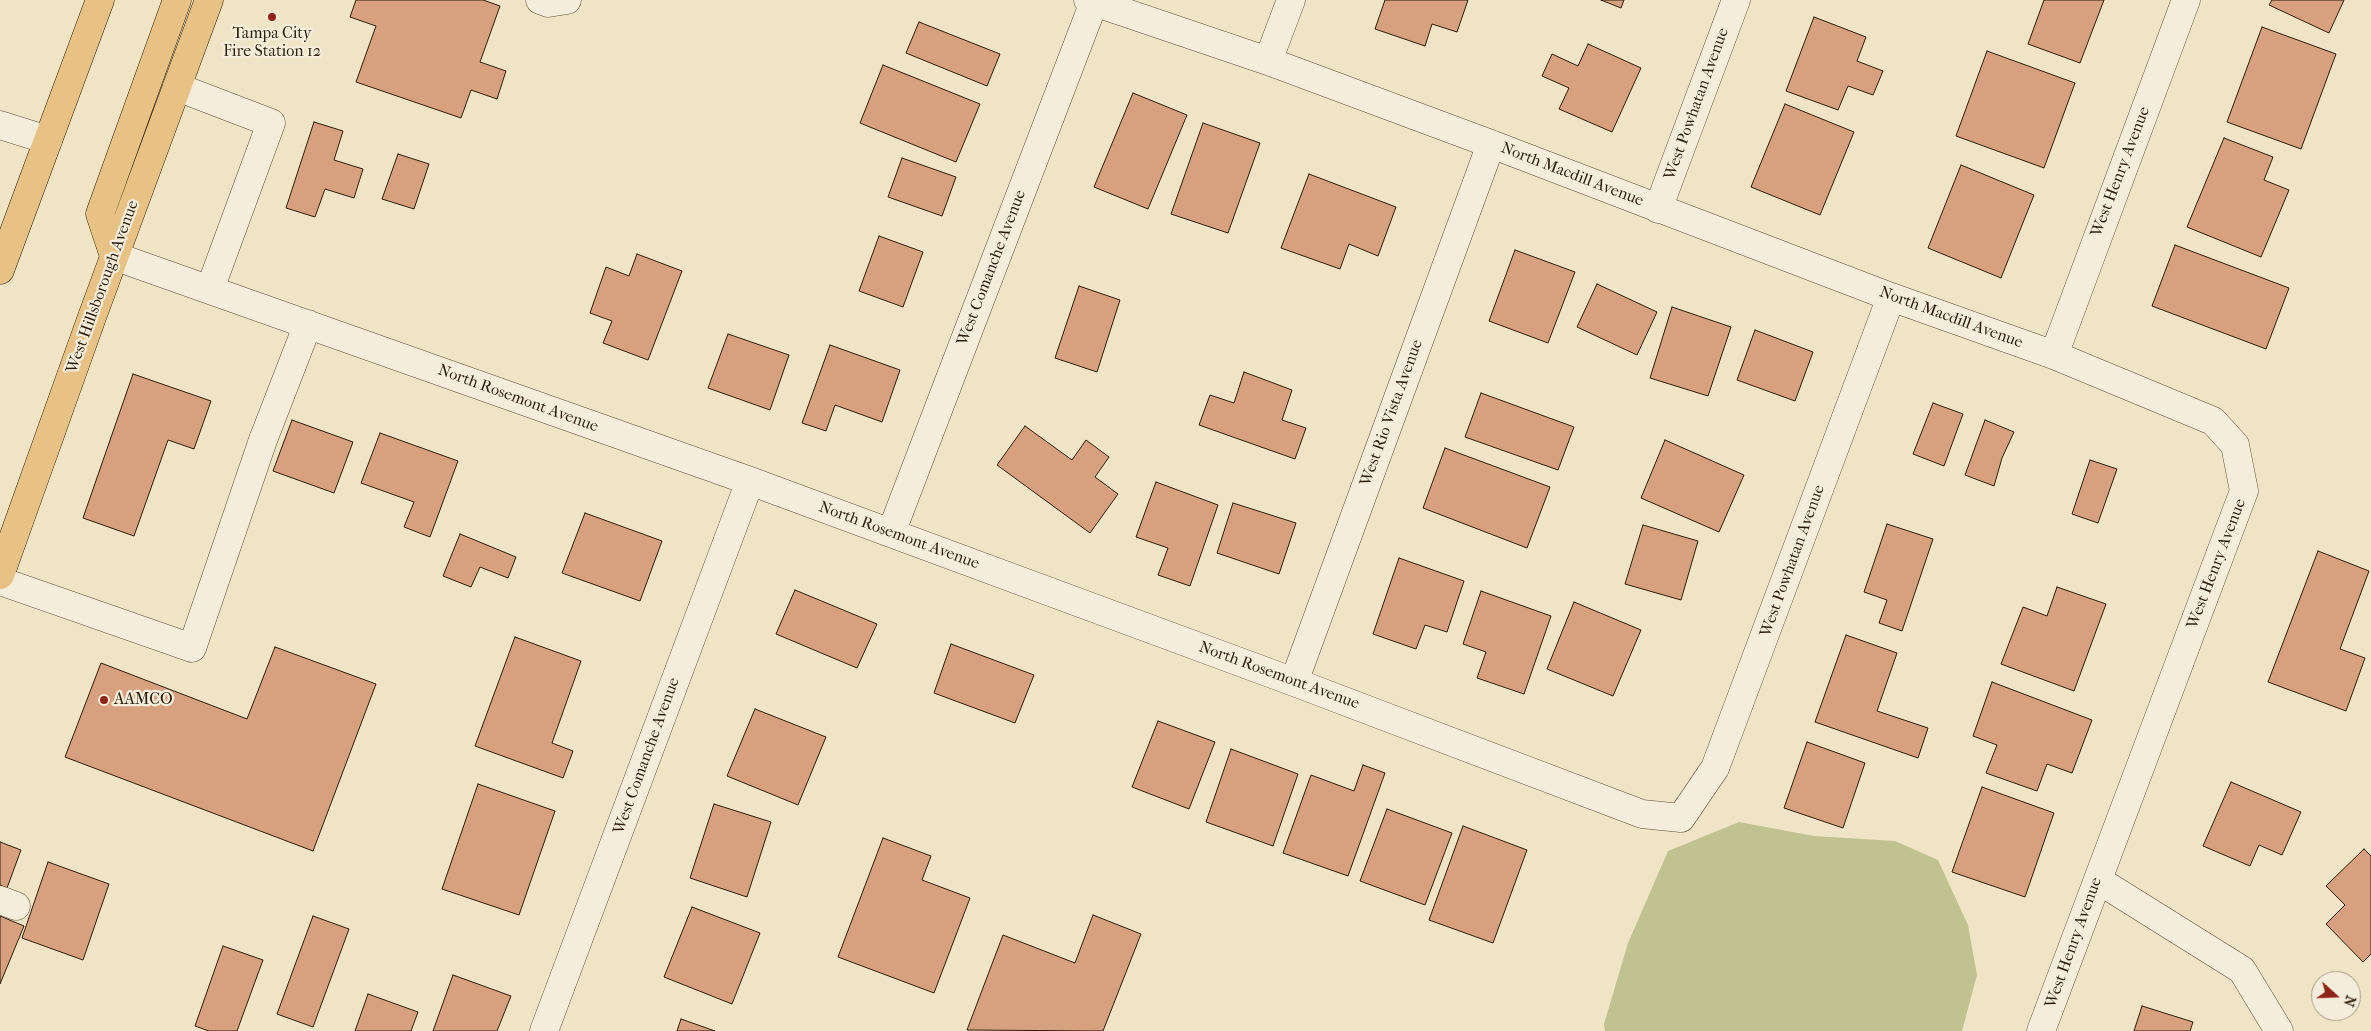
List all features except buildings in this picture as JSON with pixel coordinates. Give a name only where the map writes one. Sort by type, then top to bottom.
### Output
[{"type":"main road","points":[[0,270],[100,0]]},
{"type":"main road","points":[[114,256],[100,214],[177,0]]},
{"type":"main road","name":"West Hillsborough Avenue","points":[[0,575],[114,256],[209,0]]},
{"type":"street","points":[[540,0],[548,3],[568,0]]},
{"type":"street","points":[[1268,61],[1292,0]]},
{"type":"street","name":"West Powhatan Avenue","points":[[1658,209],[1736,0]]},
{"type":"street","name":"West Henry Avenue","points":[[2041,1031],[2244,490],[2234,445],[2213,420],[2054,355],[2186,0]]},
{"type":"street","name":"North Macdill Avenue","points":[[1091,1],[1268,61],[1891,297],[2054,355]]},
{"type":"street","name":"West Comanche Avenue","points":[[891,533],[1091,1]]},
{"type":"street","points":[[177,86],[271,123],[210,289]]},
{"type":"street","points":[[0,125],[48,140]]},
{"type":"street","name":"West Rio Vista Avenue","points":[[1294,682],[1491,144]]},
{"type":"street","name":"North Rosemont Avenue","points":[[114,256],[750,481],[1294,682],[1642,814],[1681,818]]},
{"type":"street","name":"West Powhatan Avenue","points":[[1681,818],[1716,768],[1891,297]]},
{"type":"street","points":[[0,581],[192,648],[263,440],[308,324]]},
{"type":"street","name":"West Comanche Avenue","points":[[544,1031],[750,481]]},
{"type":"street","points":[[2098,880],[2242,970],[2278,1031]]},
{"type":"green space","points":[[1739,822],[1814,836],[1895,841],[1938,860],[1968,925],[1977,975],[1962,1031],[1605,1031],[1604,1024],[1628,943],[1668,851]]},
{"type":"place","name":"Tampa City Fire Station 12","points":[[272,17]]},
{"type":"place","name":"AAMCO","points":[[104,700]]}]
